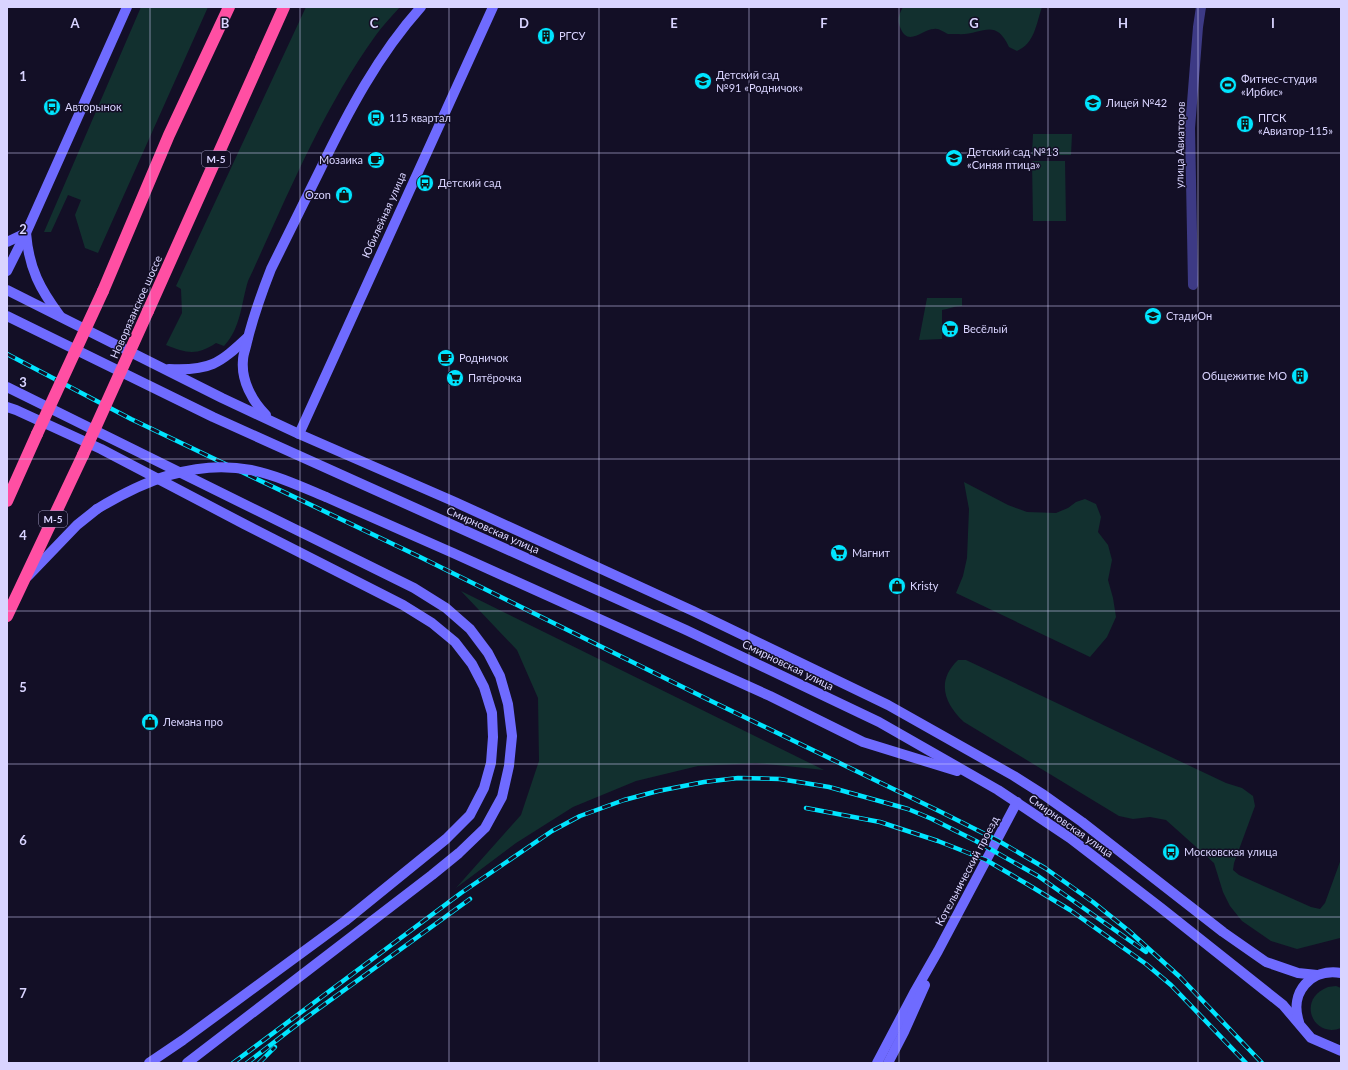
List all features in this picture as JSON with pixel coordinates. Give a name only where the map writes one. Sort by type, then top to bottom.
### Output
[{"type":"highway","points":[[7,501],[103,291],[169,135],[229,7]]},
{"type":"highway","name":"Новорязанское шоссе","points":[[7,616],[83,455],[284,7]]},
{"type":"main road","points":[[7,271],[26,234],[127,7]]},
{"type":"main road","points":[[272,420],[257,406],[250,393],[245,378],[243,360],[248,337],[264,286],[345,118],[365,83],[421,7]]},
{"type":"main road","name":"Юбилейная улица","points":[[299,434],[493,7]]},
{"type":"main road","points":[[7,242],[26,234]]},
{"type":"main road","points":[[26,234],[27,248],[36,279],[62,318]]},
{"type":"main road","name":"Смирновская улица","points":[[7,290],[222,398],[272,420],[299,434],[572,555],[693,611],[888,705],[1014,776],[1044,795],[1088,826],[1223,932],[1266,962],[1298,973],[1341,973]]},
{"type":"main road","name":"Смирновская улица","points":[[7,316],[213,417],[686,630],[879,722],[976,777],[1017,802],[1070,838],[1283,1005],[1311,1038],[1328,1044],[1341,1044]]},
{"type":"main road","points":[[165,369],[185,370],[212,365],[230,354],[248,337]]},
{"type":"main road","points":[[7,386],[414,588],[446,608],[470,629],[488,653],[500,676],[508,704],[512,736],[509,766],[502,797],[485,828],[459,853],[432,875],[187,1063]]},
{"type":"main road","points":[[7,407],[101,449],[244,524],[404,605],[432,623],[455,642],[472,664],[481,681],[492,713],[493,737],[491,763],[484,788],[470,815],[446,839],[345,921],[189,1036],[149,1063]]},
{"type":"main road","name":"М-5","points":[[22,582],[77,525],[97,509],[136,487],[158,478],[180,472],[206,468],[251,470],[326,497],[453,552],[770,696],[863,742],[976,777]]},
{"type":"main road","name":"Котельнический проезд","points":[[877,1063],[914,993],[938,952],[1017,802]]},
{"type":"main road","name":"Котельнический проезд","points":[[888,1063],[919,999],[938,952]]},
{"type":"main road","points":[[1299,1024],[1296,1014],[1296,1005],[1298,996],[1306,984],[1320,974],[1341,964]]},
{"type":"main road","name":"Смирновская улица","points":[[1328,1044],[1341,1051]]},
{"type":"street","name":"улица Авиаторов","points":[[1193,285],[1190,128],[1201,7]]},
{"type":"green space","points":[[141,7],[208,7],[98,253],[85,248],[75,215],[81,200],[68,195],[51,232],[44,232]]},
{"type":"green space","points":[[306,7],[400,7],[379,31],[357,64],[339,93],[306,155],[248,281],[240,315],[230,339],[224,346],[216,343],[203,350],[191,352],[166,345],[182,313],[181,289],[176,286]]},
{"type":"green space","points":[[903,7],[1042,7],[1031,38],[1023,48],[1017,51],[1009,47],[1004,38],[998,32],[993,30],[966,34],[948,34],[936,29],[929,30],[916,36],[907,36],[903,33],[899,22]]},
{"type":"green space","points":[[1033,134],[1072,134],[1071,155],[1032,155]]},
{"type":"green space","points":[[1032,161],[1065,161],[1066,221],[1033,221]]},
{"type":"green space","points":[[927,298],[962,298],[962,306],[942,310],[942,339],[919,340]]},
{"type":"green space","points":[[964,482],[1008,505],[1027,512],[1056,513],[1068,508],[1076,502],[1085,499],[1096,504],[1101,517],[1098,532],[1108,545],[1112,560],[1108,580],[1116,617],[1107,637],[1090,657],[956,593],[963,576],[967,558],[969,509]]},
{"type":"green space","points":[[461,591],[824,770],[756,763],[698,766],[636,781],[573,807],[516,843],[456,888],[521,815],[539,761],[538,698],[517,650]]},
{"type":"green space","points":[[958,660],[966,660],[1226,783],[1242,788],[1253,796],[1255,806],[1234,863],[1233,870],[1239,875],[1311,907],[1320,909],[1325,903],[1341,859],[1340,938],[1297,949],[1271,941],[1242,921],[1230,906],[1223,892],[1214,863],[1166,820],[1150,817],[1133,819],[1119,816],[964,722],[957,715],[945,692],[947,676],[951,668]]},
{"type":"green space","points":[[1336,986],[1341,988],[1341,1028],[1331,1030],[1323,1028],[1316,1023],[1312,1016],[1311,1008],[1313,1000],[1318,993],[1328,987]]},
{"type":"railway","points":[[7,354],[131,419],[418,556],[997,840],[1045,868],[1093,902],[1129,931],[1180,977],[1262,1063]]},
{"type":"railway","points":[[233,1063],[461,893],[552,831],[580,816],[624,800],[658,791],[704,782],[738,778],[780,779],[829,787],[908,809],[976,841],[1038,876],[1146,952]]},
{"type":"railway","points":[[806,808],[880,822],[938,841],[986,860],[1070,910],[1146,964],[1171,985],[1246,1063]]},
{"type":"railway","points":[[247,1063],[303,1020],[470,899]]},
{"type":"railway","points":[[259,1063],[275,1047]]},
{"type":"place","name":"РГСУ","points":[[546,36]]},
{"type":"place","name":"Детский сад №91 «Родничок»","points":[[703,81]]},
{"type":"place","name":"Фитнес-студия «Ирбис»","points":[[1228,85]]},
{"type":"place","name":"Лицей №42","points":[[1093,103]]},
{"type":"place","name":"Авторынок","points":[[52,107]]},
{"type":"place","name":"115 квартал","points":[[376,118]]},
{"type":"place","name":"ПГСК «Авиатор-115»","points":[[1245,124]]},
{"type":"place","name":"Детский сад №13 «Синяя птица»","points":[[954,158]]},
{"type":"place","name":"Мозаика","points":[[376,160]]},
{"type":"place","name":"Детский сад","points":[[425,183]]},
{"type":"place","name":"Ozon","points":[[344,195]]},
{"type":"place","name":"СтадиОн","points":[[1153,316]]},
{"type":"place","name":"Весёлый","points":[[950,329]]},
{"type":"place","name":"Родничок","points":[[446,358]]},
{"type":"place","name":"Общежитие МО","points":[[1300,376]]},
{"type":"place","name":"Пятёрочка","points":[[455,378]]},
{"type":"place","name":"Магнит","points":[[839,553]]},
{"type":"place","name":"Kristy","points":[[897,586]]},
{"type":"place","name":"Лемана про","points":[[150,722]]},
{"type":"place","name":"Московская улица","points":[[1171,852]]}]
